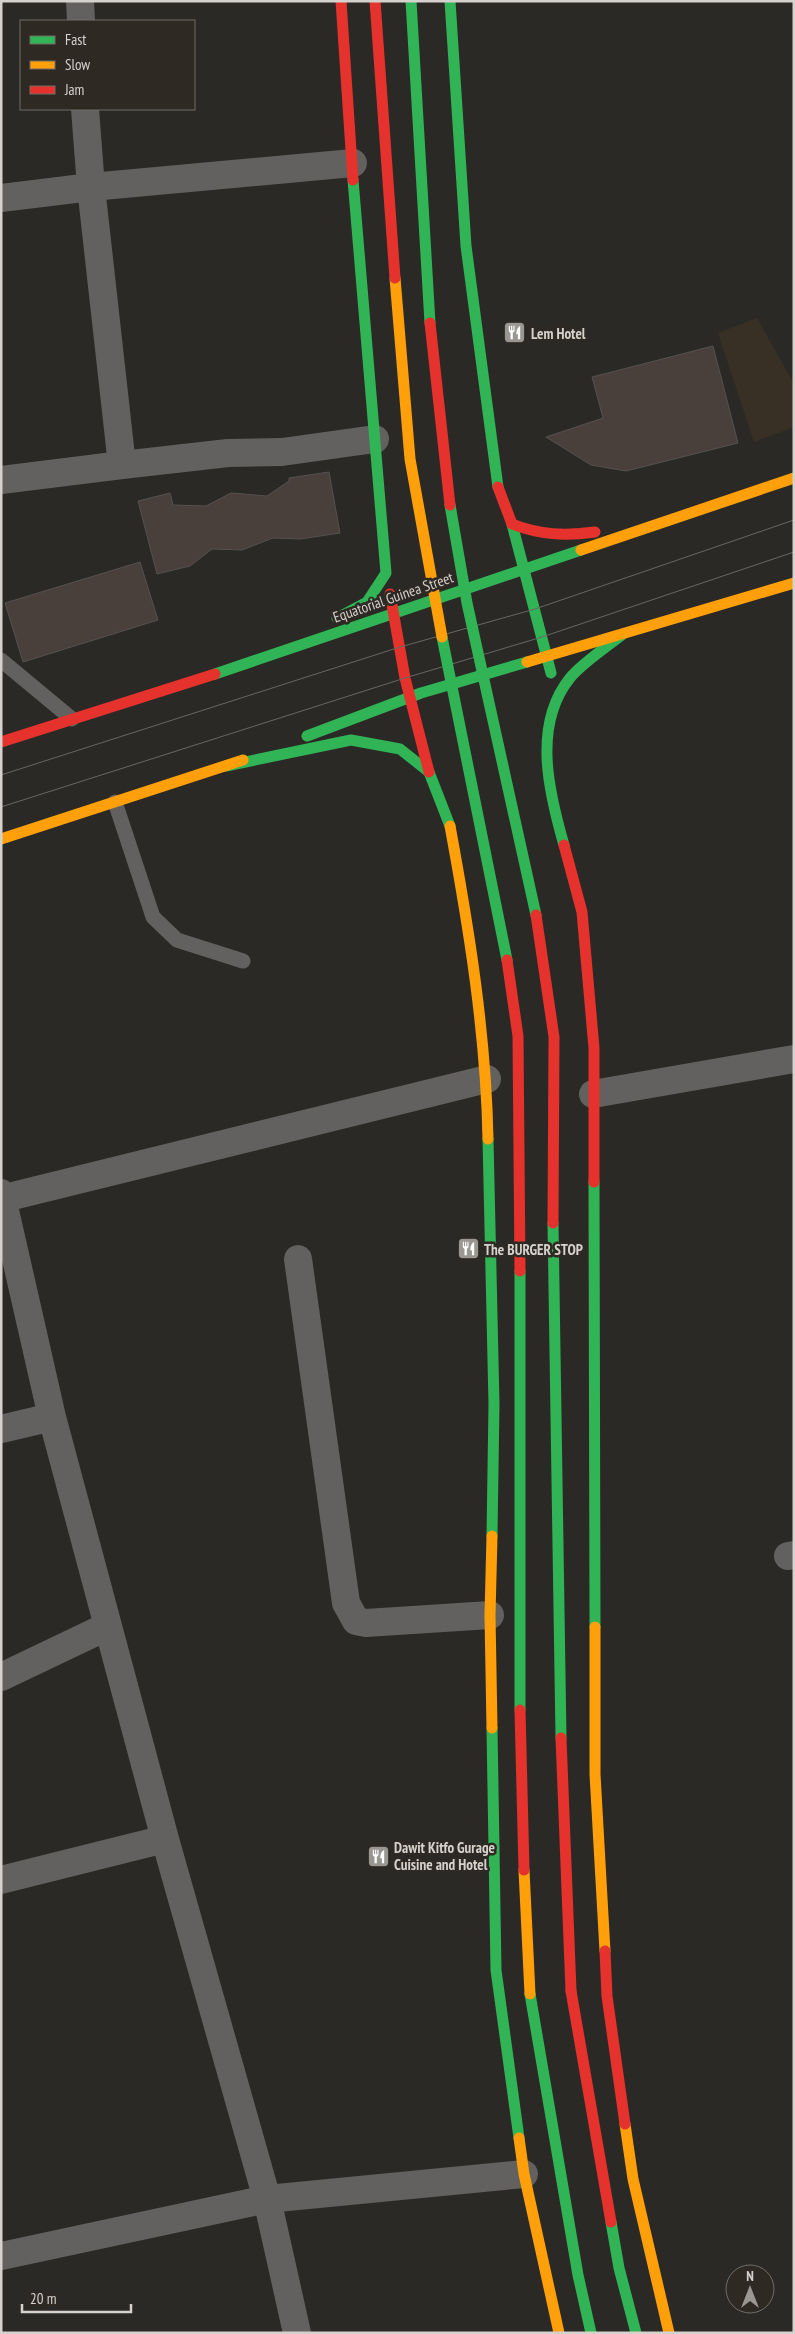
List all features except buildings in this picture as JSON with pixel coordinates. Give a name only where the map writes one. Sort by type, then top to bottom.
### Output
[{"type":"main road","points":[[341,1],[386,573],[410,697],[429,772],[450,824],[463,897],[486,1079],[494,1404],[490,1615],[496,1970],[524,2174],[559,2333]]},
{"type":"main road","points":[[375,1],[393,271],[411,472],[458,722],[494,882],[508,960],[518,1036],[518,1600],[524,1901],[530,1994],[578,2275],[591,2333]]},
{"type":"main road","points":[[411,1],[428,277],[441,435],[457,546],[487,696],[528,879],[552,1021],[554,1076],[552,1167],[561,1733],[571,1991],[619,2268],[636,2333]]},
{"type":"main road","points":[[450,1],[466,246],[498,487],[512,524],[525,568],[557,701]]},
{"type":"main road","name":"Equatorial Guinea Street","points":[[1,742],[225,670],[794,478]]},
{"type":"main road","points":[[512,524],[530,532],[564,537],[646,527]]},
{"type":"main road","points":[[225,670],[364,606],[374,595],[386,573]]},
{"type":"main road","points":[[1,839],[226,766],[410,697],[794,582]]},
{"type":"main road","points":[[623,634],[570,678],[557,701],[546,739],[552,802],[582,912],[594,1048],[595,1774],[607,1996],[633,2179],[669,2333]]},
{"type":"main road","points":[[226,766],[352,740],[400,749],[429,772]]},
{"type":"street","points":[[80,1],[81,20]]},
{"type":"street","points":[[85,110],[91,187],[122,465]]},
{"type":"street","points":[[1,198],[91,187],[353,163]]},
{"type":"street","points":[[1,480],[228,453],[282,452],[375,439]]},
{"type":"street","points":[[593,1094],[794,1059]]},
{"type":"street","points":[[297,2333],[267,2199],[165,1839],[52,1417],[2,1197],[486,1079]]},
{"type":"street","points":[[298,1259],[346,1603],[356,1621],[366,1623],[490,1615]]},
{"type":"street","points":[[1,1429],[52,1417]]},
{"type":"street","points":[[1,1677],[108,1626]]},
{"type":"street","points":[[1,1880],[165,1839]]},
{"type":"street","points":[[1,2256],[267,2199],[524,2174]]},
{"type":"lane","points":[[1,660],[72,719]]},
{"type":"lane","points":[[116,802],[152,917],[177,940],[243,961]]},
{"type":"shaded area","points":[[757,318],[794,384],[794,427],[754,442],[718,333]]},
{"type":"tram line","points":[[1,775],[400,647],[535,609],[794,520]]},
{"type":"tram line","points":[[1,807],[405,678],[542,637],[794,552]]},
{"type":"traffic: fast","points":[[411,1],[430,323]]},
{"type":"traffic: fast","points":[[450,1],[466,246],[498,487]]},
{"type":"traffic: fast","points":[[337,618],[367,602],[386,573],[353,180]]},
{"type":"traffic: fast","points":[[450,505],[467,603],[536,915]]},
{"type":"traffic: fast","points":[[512,524],[551,673]]},
{"type":"traffic: fast","points":[[215,674],[581,550]]},
{"type":"traffic: fast","points":[[564,845],[549,782],[547,738],[551,717],[558,697],[570,678],[588,661],[623,634]]},
{"type":"traffic: fast","points":[[442,637],[507,960]]},
{"type":"traffic: fast","points":[[307,736],[421,693],[527,662]]},
{"type":"traffic: fast","points":[[226,766],[351,740],[400,749],[429,772],[450,826]]},
{"type":"traffic: fast","points":[[488,1139],[494,1404],[492,1536]]},
{"type":"traffic: fast","points":[[594,1182],[595,1627]]},
{"type":"traffic: fast","points":[[553,1223],[561,1738]]},
{"type":"traffic: fast","points":[[520,1271],[520,1710]]},
{"type":"traffic: fast","points":[[492,1728],[496,1970],[519,2138]]},
{"type":"traffic: fast","points":[[530,1994],[578,2275],[591,2333]]},
{"type":"traffic: fast","points":[[611,2222],[619,2268],[636,2333]]},
{"type":"traffic: slow","points":[[395,278],[410,459],[442,637]]},
{"type":"traffic: slow","points":[[581,550],[794,478]]},
{"type":"traffic: slow","points":[[527,662],[794,583]]},
{"type":"traffic: slow","points":[[1,839],[243,760]]},
{"type":"traffic: slow","points":[[450,826],[464,904],[480,1021],[487,1100],[488,1139]]},
{"type":"traffic: slow","points":[[492,1536],[490,1615],[492,1728]]},
{"type":"traffic: slow","points":[[595,1627],[595,1774],[605,1951]]},
{"type":"traffic: slow","points":[[524,1870],[530,1994]]},
{"type":"traffic: slow","points":[[625,2124],[633,2179],[669,2333]]},
{"type":"traffic: slow","points":[[519,2138],[524,2174],[559,2333]]},
{"type":"traffic: jam","points":[[341,1],[353,180]]},
{"type":"traffic: jam","points":[[375,1],[395,278]]},
{"type":"traffic: jam","points":[[430,323],[450,505]]},
{"type":"traffic: jam","points":[[498,487],[512,524],[522,528],[553,534],[595,532]]},
{"type":"traffic: jam","points":[[390,594],[405,678],[429,772]]},
{"type":"traffic: jam","points":[[1,742],[215,674]]},
{"type":"traffic: jam","points":[[564,845],[582,912],[594,1048],[594,1182]]},
{"type":"traffic: jam","points":[[536,915],[554,1037],[553,1223]]},
{"type":"traffic: jam","points":[[507,960],[518,1036],[520,1271]]},
{"type":"traffic: jam","points":[[520,1710],[524,1870]]},
{"type":"traffic: jam","points":[[561,1738],[571,1991]]},
{"type":"traffic: jam","points":[[605,1951],[607,1996],[625,2124]]},
{"type":"traffic: jam","points":[[571,1991],[611,2222]]},
{"type":"place","name":"Lem Hotel","points":[[515,333]]},
{"type":"place","name":"The BURGER STOP","points":[[468,1249]]},
{"type":"place","name":"Dawit Kitfo Gurage Cuisine and Hotel","points":[[378,1856]]}]
